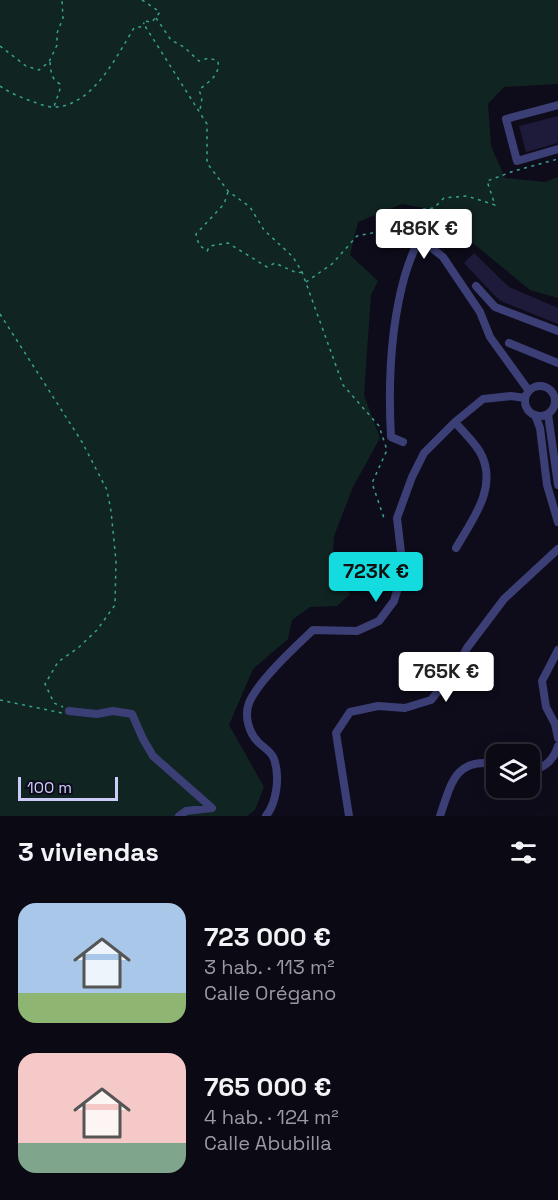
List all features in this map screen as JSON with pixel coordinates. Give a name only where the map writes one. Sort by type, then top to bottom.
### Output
[{"type":"street","points":[[558,105],[507,119],[517,161],[558,149]]},
{"type":"street","points":[[403,441],[391,437],[392,337],[402,288],[413,250],[419,241],[427,244],[443,257],[480,312],[489,337],[527,394],[527,409],[535,415],[540,428],[547,485],[558,522]]},
{"type":"street","points":[[476,286],[495,307],[558,332]]},
{"type":"street","points":[[509,343],[558,363]]},
{"type":"street","points":[[266,816],[273,808],[277,781],[274,757],[256,740],[247,720],[249,705],[256,692],[290,652],[313,630],[357,631],[379,621],[394,601],[401,578],[402,561],[397,518],[412,477],[424,453],[455,422],[483,399],[527,394],[538,386],[548,388],[557,403],[552,414],[558,485]]},
{"type":"street","points":[[535,415],[552,414]]},
{"type":"street","points":[[455,422],[482,454],[488,478],[481,505],[456,548]]},
{"type":"street","points":[[349,816],[336,733],[350,712],[378,706],[405,708],[431,700],[455,670],[467,648],[504,599],[558,549]]},
{"type":"street","points":[[558,650],[542,681],[546,707],[555,724],[558,738]]},
{"type":"street","points":[[69,711],[97,714],[112,711],[132,714],[153,756],[212,808],[186,811],[179,816]]},
{"type":"street","points":[[540,767],[555,756],[558,746]]},
{"type":"street","points":[[440,816],[458,772],[467,766],[486,763]]},
{"type":"path","points":[[54,108],[55,98],[61,88],[51,74],[50,62],[57,45],[57,33],[63,18],[62,0]]},
{"type":"path","points":[[142,0],[160,12],[152,22],[143,21],[145,26],[207,124],[207,163],[228,191],[250,207],[264,230],[293,257],[302,272],[343,385],[379,426],[387,450],[372,483],[385,521]]},
{"type":"path","points":[[156,18],[171,40],[184,47],[199,61],[209,58],[218,61],[219,68],[215,77],[199,90],[202,98],[200,112]]},
{"type":"path","points":[[0,86],[25,99],[54,108],[75,103],[92,88],[114,60],[134,28],[145,26]]},
{"type":"path","points":[[0,46],[26,66],[39,70],[50,62]]},
{"type":"path","points":[[305,283],[332,264],[357,236],[377,232],[395,224],[408,211],[434,208],[444,198],[467,196],[495,205],[487,181],[558,159]]},
{"type":"path","points":[[228,191],[224,204],[196,234],[198,245],[207,251],[210,246],[228,243],[267,267],[275,263],[297,273],[302,272]]},
{"type":"path","points":[[0,314],[82,442],[107,490],[116,561],[115,605],[97,630],[58,662],[45,684],[54,703],[69,711]]},
{"type":"path","points":[[0,700],[63,713],[69,711]]},
{"type":"green space","points":[[0,0],[558,0],[558,84],[504,87],[488,104],[491,146],[505,178],[545,182],[558,177],[558,298],[530,290],[452,226],[453,213],[402,204],[358,222],[350,255],[378,281],[371,295],[364,395],[380,438],[353,487],[334,536],[332,571],[350,594],[337,606],[310,607],[292,620],[288,639],[253,669],[229,725],[264,787],[255,810],[247,816],[0,816]]},
{"type":"building","points":[[558,116],[558,143],[526,152],[519,126]]},
{"type":"building","points":[[474,253],[509,287],[558,308],[558,324],[497,298],[464,263]]}]
